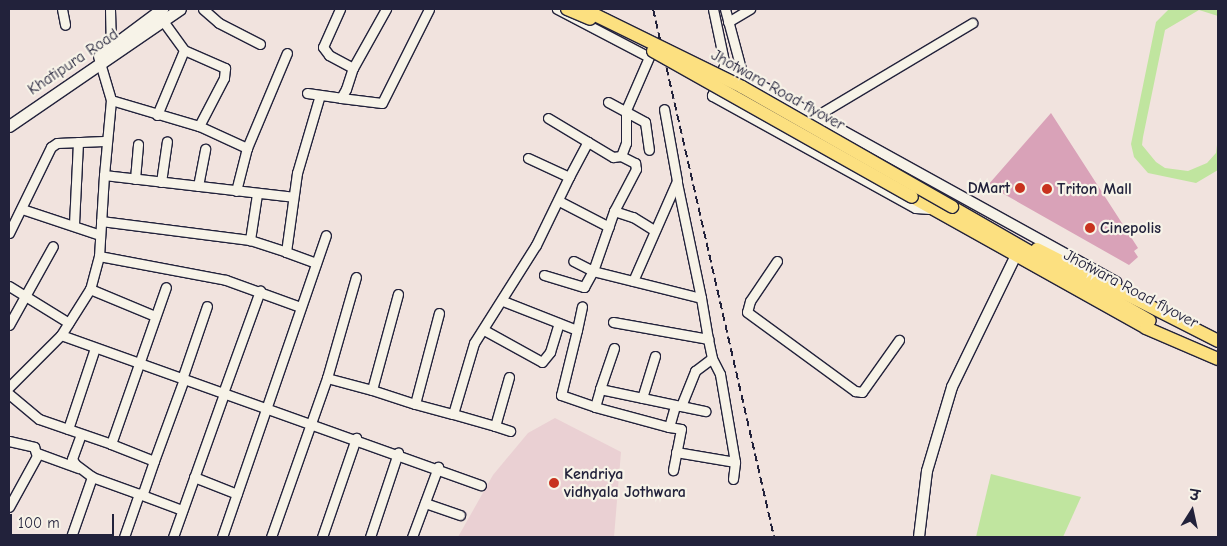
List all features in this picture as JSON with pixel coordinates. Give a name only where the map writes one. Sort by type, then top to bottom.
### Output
[{"type":"main road","points":[[9,118],[100,59],[162,9]]},
{"type":"main road","points":[[116,47],[172,9]]},
{"type":"main road","name":"Khatipura Road","points":[[9,126],[100,59],[180,9]]},
{"type":"main road","name":"Jhotwara Road flyover","points":[[567,9],[706,80],[1015,257],[1162,336],[1218,359]]},
{"type":"main road","name":"Jhotwara Road flyover","points":[[583,9],[742,87],[1162,328],[1218,350]]},
{"type":"main road","name":"Jhotwara Road flyover","points":[[952,207],[975,213],[1218,341]]},
{"type":"street","points":[[62,9],[65,25]]},
{"type":"street","points":[[110,9],[116,47]]},
{"type":"street","points":[[203,9],[219,22],[260,44]]},
{"type":"street","points":[[340,9],[322,47],[329,56],[353,68]]},
{"type":"street","points":[[341,98],[353,68],[386,9]]},
{"type":"street","points":[[307,93],[382,103],[429,9]]},
{"type":"street","points":[[556,9],[650,56],[626,110],[626,142],[622,156]]},
{"type":"street","points":[[743,76],[725,9],[714,10],[725,66],[713,96],[916,208],[934,210]]},
{"type":"street","points":[[728,22],[750,9]]},
{"type":"street","points":[[163,21],[184,50],[225,68],[224,78],[199,126]]},
{"type":"street","points":[[816,116],[972,23]]},
{"type":"street","points":[[156,115],[184,50]]},
{"type":"street","points":[[236,191],[247,148],[287,53]]},
{"type":"street","points":[[9,387],[61,335],[90,289],[99,256],[104,141],[111,100],[100,59]]},
{"type":"street","points":[[725,66],[1163,307],[1171,317]]},
{"type":"street","points":[[286,252],[292,198],[320,95]]},
{"type":"street","points":[[111,100],[156,115],[199,126],[247,148]]},
{"type":"street","points":[[608,102],[626,110],[645,122],[649,150]]},
{"type":"street","points":[[664,110],[712,358],[720,374],[735,462],[733,479]]},
{"type":"street","points":[[544,275],[584,286],[593,271],[614,211],[636,169],[635,164],[622,156],[613,157],[548,118]]},
{"type":"street","points":[[9,233],[51,147],[56,143],[104,141]]},
{"type":"street","points":[[160,182],[167,141]]},
{"type":"street","points":[[74,224],[78,142]]},
{"type":"street","points":[[454,414],[474,344],[503,300],[559,201],[569,177],[588,142]]},
{"type":"street","points":[[135,179],[138,144]]},
{"type":"street","points":[[198,186],[205,149]]},
{"type":"street","points":[[528,158],[569,177]]},
{"type":"street","points":[[104,175],[292,198]]},
{"type":"street","points":[[633,281],[652,229],[677,181]]},
{"type":"street","points":[[250,240],[257,194]]},
{"type":"street","points":[[559,201],[609,227]]},
{"type":"street","points":[[22,209],[74,224],[100,235]]},
{"type":"street","points":[[614,211],[652,229]]},
{"type":"street","points":[[101,221],[250,240],[316,263]]},
{"type":"street","points":[[222,537],[326,235]]},
{"type":"street","points":[[9,325],[53,246]]},
{"type":"street","points":[[99,256],[226,280],[300,307]]},
{"type":"street","points":[[920,537],[927,471],[952,387],[1015,257]]},
{"type":"street","points":[[573,261],[593,271],[701,298]]},
{"type":"street","points":[[778,261],[750,301],[748,312],[855,391],[862,392],[899,340]]},
{"type":"street","points":[[271,537],[328,378],[356,277]]},
{"type":"street","points":[[9,286],[69,323]]},
{"type":"street","points":[[112,444],[137,362],[166,287]]},
{"type":"street","points":[[90,289],[155,316]]},
{"type":"street","points":[[173,537],[260,291]]},
{"type":"street","points":[[372,390],[398,294]]},
{"type":"street","points":[[503,300],[577,330]]},
{"type":"street","points":[[124,537],[154,461],[207,306]]},
{"type":"street","points":[[582,307],[561,395],[595,407],[681,429],[673,470]]},
{"type":"street","points":[[415,404],[439,313]]},
{"type":"street","points":[[613,322],[708,338]]},
{"type":"street","points":[[484,330],[542,362],[550,352],[559,324]]},
{"type":"street","points":[[61,335],[438,467],[481,485]]},
{"type":"street","points":[[68,429],[95,348]]},
{"type":"street","points":[[595,407],[614,348]]},
{"type":"street","points":[[642,398],[654,356]]},
{"type":"street","points":[[669,427],[695,371],[712,358]]},
{"type":"street","points":[[495,426],[509,377]]},
{"type":"street","points":[[328,378],[510,431]]},
{"type":"street","points":[[600,389],[705,412]]},
{"type":"street","points":[[9,394],[39,419],[112,444],[154,461]]},
{"type":"street","points":[[78,468],[72,459],[81,434]]},
{"type":"street","points":[[322,537],[356,438]]},
{"type":"street","points":[[9,440],[34,447],[37,453],[78,468],[92,477],[182,510]]},
{"type":"street","points":[[676,452],[735,462]]},
{"type":"street","points":[[9,507],[37,453]]},
{"type":"street","points":[[370,537],[398,453]]},
{"type":"street","points":[[415,536],[438,467]]},
{"type":"street","points":[[71,537],[92,477]]},
{"type":"street","points":[[194,477],[237,494]]},
{"type":"street","points":[[425,502],[460,514]]},
{"type":"shaded area","name":"Kendriya vidhyala Jothwara","points":[[555,418],[621,452],[614,537],[458,537],[493,475],[528,433]]},
{"type":"green space","points":[[1169,9],[1218,9],[1218,16],[1199,10],[1165,30],[1143,137],[1142,145],[1156,162],[1165,168],[1188,171],[1207,163],[1216,153],[1218,137],[1218,170],[1196,183],[1148,173],[1134,157],[1131,144],[1156,22]]},
{"type":"green space","points":[[991,474],[1081,497],[1063,537],[976,537]]},
{"type":"building","name":"Triton Mall","points":[[1051,113],[1138,248],[1134,251],[1138,257],[1129,265],[988,185]]},
{"type":"railway","points":[[653,9],[774,537]]},
{"type":"place","name":"DMart","points":[[1020,188]]},
{"type":"place","name":"Triton Mall","points":[[1047,189]]},
{"type":"place","name":"Cinepolis","points":[[1090,228]]},
{"type":"place","name":"Kendriya vidhyala Jothwara","points":[[554,483]]}]
